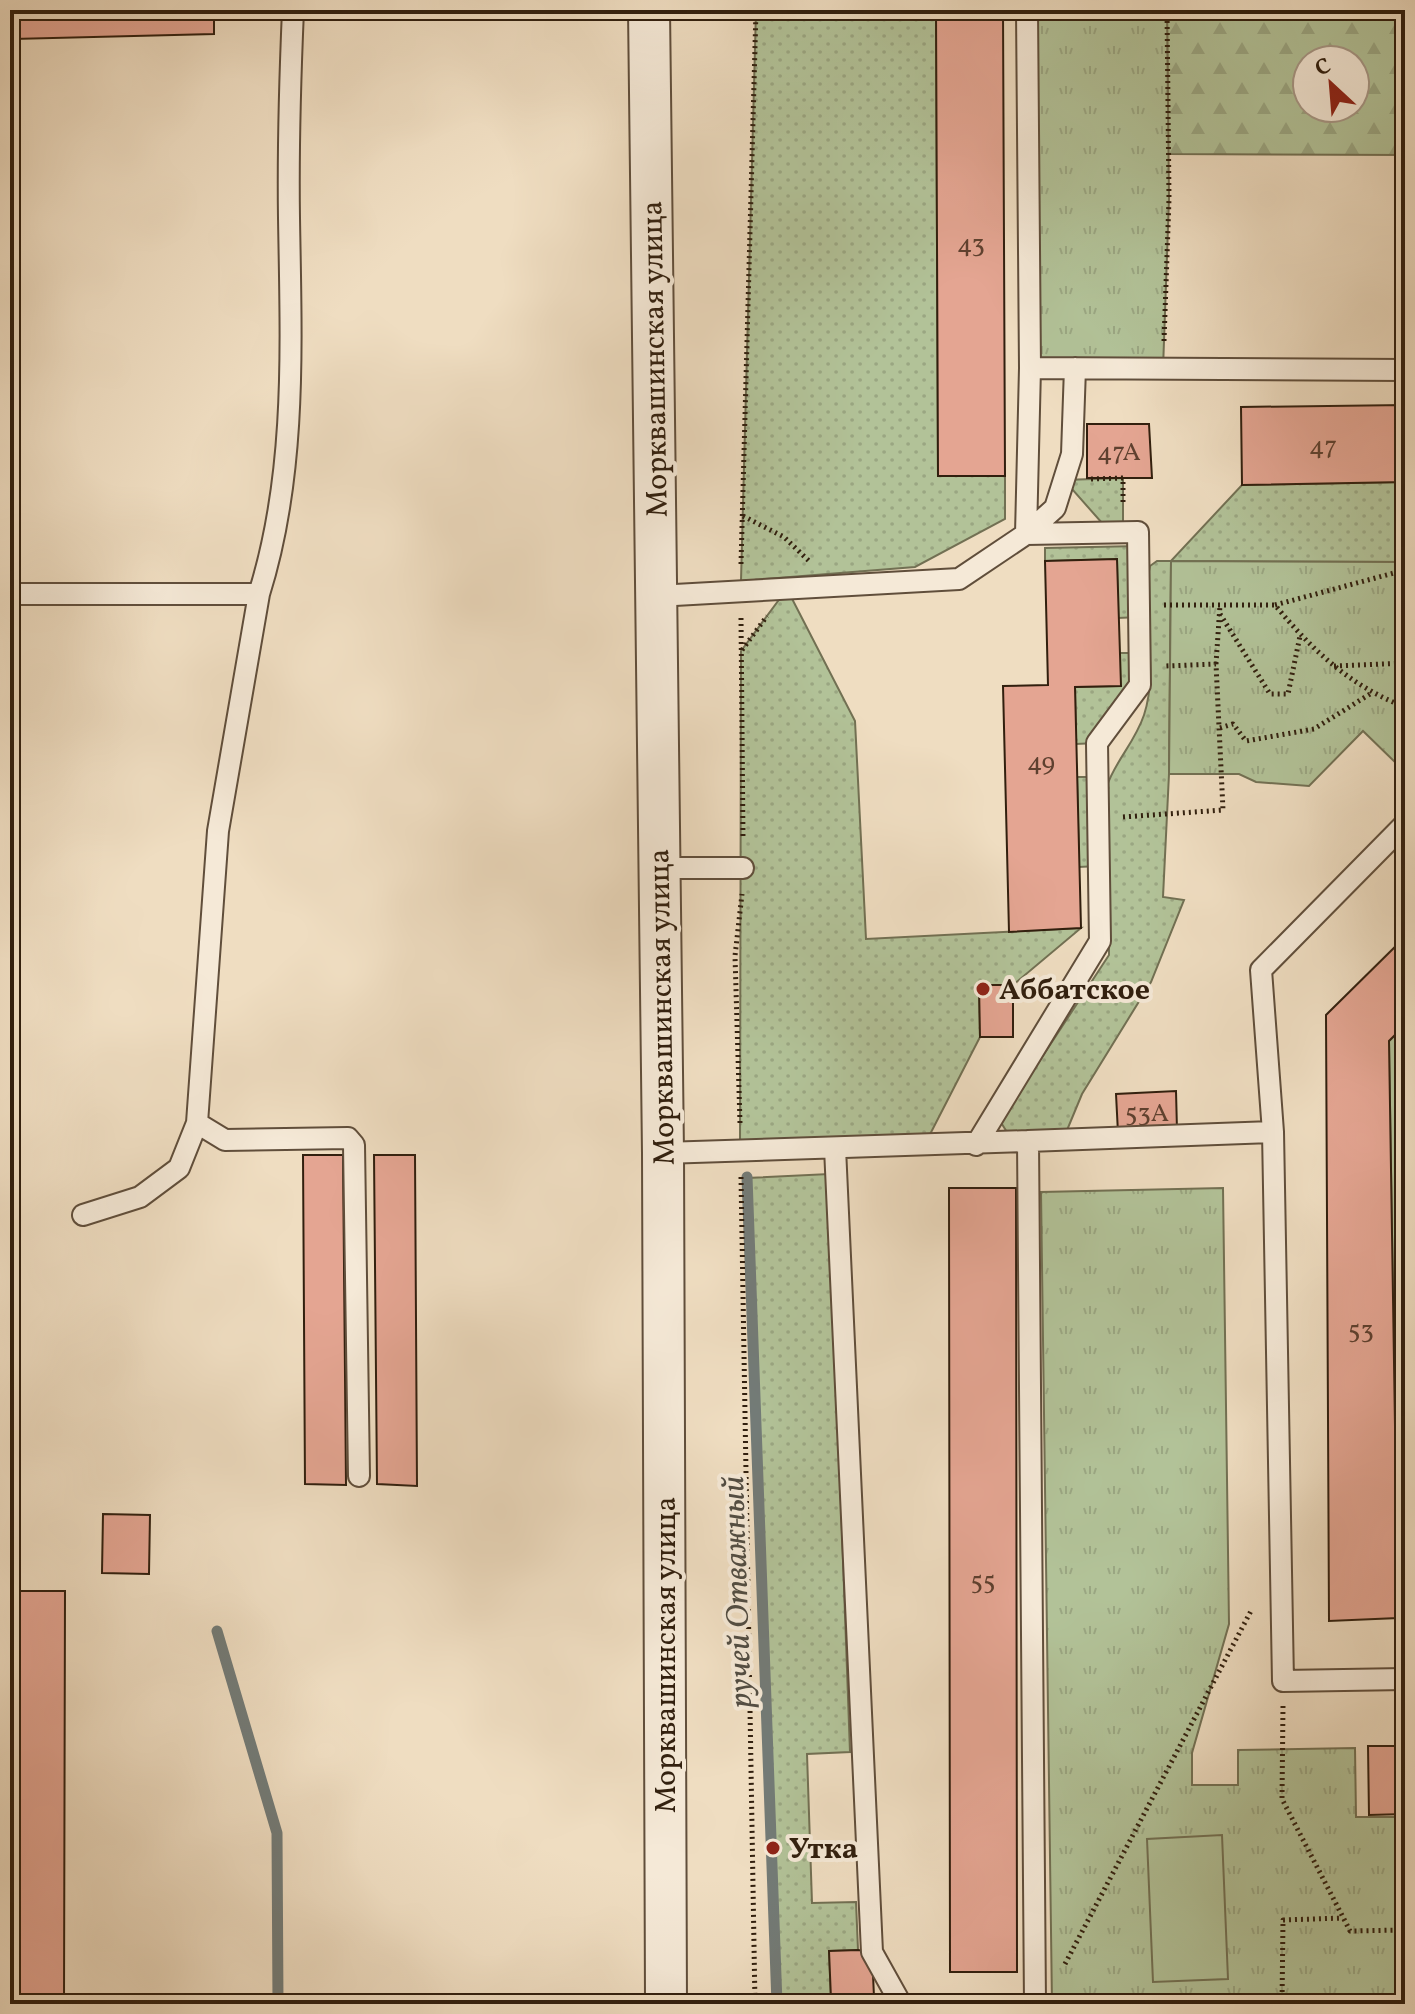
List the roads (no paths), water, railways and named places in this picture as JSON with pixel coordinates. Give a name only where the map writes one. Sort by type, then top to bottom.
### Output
[{"type":"street","name":"Морквашинская улица","points":[[649,10],[663,1153],[666,2004]]},
{"type":"lane","points":[[83,1215],[140,1197],[179,1168],[197,1123],[218,831],[259,594],[270,560],[291,403],[288,135],[293,10]]},
{"type":"lane","points":[[1026,534],[1030,368],[1027,10]]},
{"type":"lane","points":[[1030,368],[1405,370]]},
{"type":"lane","points":[[657,596],[959,579],[1026,534],[1055,508],[1072,454],[1075,368]]},
{"type":"lane","points":[[976,1145],[1100,941],[1097,743],[1140,685],[1138,532],[1026,534]]},
{"type":"lane","points":[[10,594],[259,594]]},
{"type":"lane","points":[[1405,824],[1261,970],[1273,1132],[1283,1681],[1405,1679]]},
{"type":"lane","points":[[659,868],[743,868]]},
{"type":"lane","points":[[197,1123],[225,1140],[348,1138],[354,1145],[359,1476]]},
{"type":"lane","points":[[663,1153],[976,1145],[1273,1132]]},
{"type":"lane","points":[[1028,1141],[1035,2004]]},
{"type":"lane","points":[[835,1148],[872,1952],[901,2004]]},
{"type":"waterway","name":"ручей Отважный","points":[[747,1177],[777,2004]]},
{"type":"waterway","name":"ручей Отважный","points":[[217,1631],[277,1833],[278,2004]]},
{"type":"place","name":"Аббатское","points":[[983,989]]},
{"type":"place","name":"Утка","points":[[773,1848]]}]
